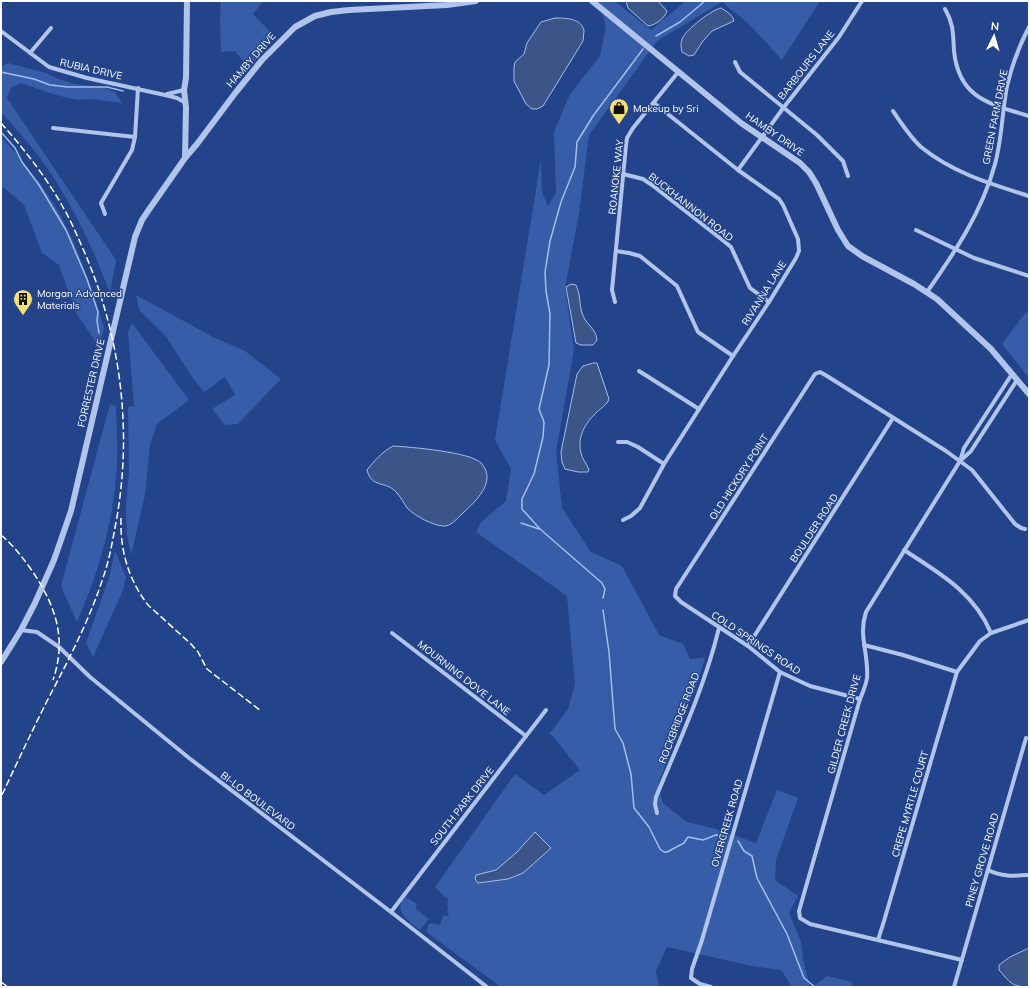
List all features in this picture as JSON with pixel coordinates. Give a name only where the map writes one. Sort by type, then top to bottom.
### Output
[{"type":"street","points":[[185,104],[188,102],[186,78],[187,1]]},
{"type":"street","name":"HAMBY DRIVE","points":[[185,158],[262,60],[286,35],[305,21],[322,14],[349,10],[476,1]]},
{"type":"street","name":"HAMBY DRIVE","points":[[592,1],[741,123],[791,157],[809,172],[820,189],[838,230],[848,246],[862,256],[927,292],[946,307],[991,349],[1029,394]]},
{"type":"street","name":"BARBOURS LANE","points":[[738,170],[838,37],[862,1]]},
{"type":"street","points":[[945,10],[952,25],[956,65],[959,75],[970,91],[979,98],[1029,116]]},
{"type":"street","name":"GREEN FARM DRIVE","points":[[927,292],[956,250],[973,221],[988,183],[999,147],[1007,87],[1020,44],[1029,27]]},
{"type":"street","points":[[30,53],[51,28]]},
{"type":"street","name":"RUBIA DRIVE","points":[[1,31],[49,68],[178,98],[185,104]]},
{"type":"street","points":[[736,62],[740,72],[817,135],[843,161],[848,176]]},
{"type":"street","name":"ROANOKE WAY","points":[[615,302],[612,290],[626,144],[629,133],[679,72]]},
{"type":"street","points":[[185,158],[184,90],[186,78]]},
{"type":"street","points":[[105,214],[101,203],[132,150],[138,88]]},
{"type":"street","name":"RUBIA DRIVE","points":[[165,95],[184,90]]},
{"type":"street","name":"RIVANNA LANE","points":[[623,520],[631,516],[640,508],[664,464],[769,302],[799,251],[798,239],[783,205],[778,198],[738,170],[654,103]]},
{"type":"street","points":[[893,110],[906,130],[920,146],[958,171],[988,183],[1029,196]]},
{"type":"street","points":[[53,128],[134,137]]},
{"type":"street","name":"FORRESTER DRIVE","points":[[1,662],[21,630],[54,560],[71,511],[128,260],[135,237],[142,220],[185,158]]},
{"type":"street","name":"BUCKHANNON ROAD","points":[[623,174],[643,179],[652,184],[731,247],[750,288],[769,302]]},
{"type":"street","points":[[916,230],[974,258],[1029,276]]},
{"type":"street","points":[[616,251],[640,256],[677,286],[698,332],[733,356]]},
{"type":"street","points":[[639,371],[699,409]]},
{"type":"street","name":"OLD HICKORY POINT","points":[[675,593],[676,589],[815,374],[818,372],[827,376],[893,418]]},
{"type":"street","name":"GILDER CREEK DRIVE","points":[[878,940],[810,924],[800,918],[799,911],[865,686],[867,676],[862,628],[866,612],[960,461],[964,448],[1012,374]]},
{"type":"street","name":"GILDER CREEK DRIVE","points":[[960,461],[971,451],[1017,380]]},
{"type":"street","points":[[893,418],[946,451],[972,470],[1015,524],[1025,529]]},
{"type":"street","name":"BOULDER ROAD","points":[[748,646],[893,418]]},
{"type":"street","points":[[618,442],[627,442],[638,447],[664,464]]},
{"type":"street","points":[[904,550],[960,588],[987,622],[991,633]]},
{"type":"street","name":"COLD SPRINGS ROAD","points":[[675,593],[678,600],[748,646],[780,672],[810,686],[860,699]]},
{"type":"street","points":[[864,645],[903,655],[957,672],[980,641],[991,633],[1029,620]]},
{"type":"street","name":"ROCKBRIDGE ROAD","points":[[657,813],[655,804],[656,797],[693,708],[719,628]]},
{"type":"street","name":"BI-LO BOULEVARD","points":[[21,630],[37,632],[59,647],[90,677],[189,758],[487,987]]},
{"type":"street","name":"MOURNING DOVE LANE","points":[[392,633],[526,736]]},
{"type":"street","name":"OVERCREEK ROAD","points":[[711,987],[700,984],[691,978],[692,969],[702,940],[780,672]]},
{"type":"street","name":"CREPE MYRTLE COURT","points":[[878,940],[957,672]]},
{"type":"street","name":"SOUTH PARK DRIVE","points":[[391,912],[546,710]]},
{"type":"street","name":"PINEY GROVE ROAD","points":[[954,987],[1026,738]]},
{"type":"street","points":[[988,870],[998,875],[1029,875]]},
{"type":"street","points":[[878,940],[962,960]]},
{"type":"shaded area","points":[[221,1],[263,1],[253,14],[275,37],[249,68],[235,51],[221,52]]},
{"type":"shaded area","points":[[599,1],[614,1],[651,30],[686,1],[820,1],[782,60],[749,24],[722,2],[657,41],[589,135],[579,213],[565,288],[574,350],[556,451],[562,508],[591,552],[622,566],[659,635],[683,644],[690,659],[705,658],[699,678],[658,785],[663,803],[687,822],[716,829],[756,843],[777,790],[798,798],[776,860],[775,880],[798,896],[789,913],[801,942],[803,960],[810,987],[792,987],[781,970],[752,966],[667,947],[656,971],[659,987],[501,987],[427,931],[430,923],[440,925],[443,916],[449,916],[447,910],[449,907],[447,905],[448,899],[435,887],[515,774],[544,795],[580,770],[550,733],[568,709],[575,684],[567,596],[476,532],[481,522],[506,501],[511,469],[495,440],[541,159],[542,192],[548,206],[556,193],[554,132],[570,94],[600,56],[606,27]]},
{"type":"shaded area","points":[[626,1],[658,1],[667,11],[660,21],[648,26],[628,8]]},
{"type":"shaded area","points":[[721,8],[731,15],[734,21],[712,31],[694,55],[689,56],[682,52],[681,41],[685,33],[717,9]]},
{"type":"shaded area","points":[[555,18],[563,18],[580,23],[584,31],[583,41],[543,106],[537,109],[532,109],[526,104],[514,81],[515,62],[524,54],[527,43],[541,22]]},
{"type":"shaded area","points":[[8,63],[46,73],[74,84],[102,87],[115,92],[122,103],[92,99],[77,100],[56,95],[21,83],[11,88],[7,98],[116,260],[110,293],[76,215],[54,178],[26,140],[1,112],[1,67]]},
{"type":"shaded area","points":[[1,137],[40,183],[57,209],[72,238],[104,327],[100,348],[76,313],[59,265],[42,253],[24,205],[3,187],[1,188]]},
{"type":"shaded area","points":[[571,284],[576,285],[579,293],[583,317],[595,332],[597,340],[593,345],[581,345],[576,343],[566,287]]},
{"type":"shaded area","points":[[136,295],[213,337],[245,351],[281,379],[238,424],[225,425],[212,409],[235,395],[225,377],[204,392],[194,380],[165,335],[139,310]]},
{"type":"shaded area","points":[[1026,312],[1029,313],[1029,378],[1002,344]]},
{"type":"shaded area","points":[[132,323],[189,400],[157,424],[150,445],[145,495],[131,555],[127,535],[126,505],[129,472],[128,407],[134,406],[128,332]]},
{"type":"shaded area","points":[[597,363],[609,399],[589,421],[583,431],[580,447],[589,470],[588,472],[578,472],[565,469],[562,462],[561,452],[577,374],[583,366]]},
{"type":"shaded area","points":[[110,404],[116,406],[117,462],[113,503],[99,564],[77,622],[61,586]]},
{"type":"shaded area","points":[[393,446],[453,453],[475,459],[481,463],[486,470],[486,484],[483,491],[454,522],[449,525],[443,526],[425,520],[408,509],[392,488],[375,482],[369,476],[367,470],[375,460]]},
{"type":"shaded area","points":[[115,551],[126,577],[123,590],[93,657],[86,643],[109,578]]},
{"type":"shaded area","points":[[535,832],[551,848],[523,873],[508,879],[478,883],[475,879],[476,875],[496,870],[516,853]]},
{"type":"shaded area","points":[[406,897],[417,904],[415,908],[429,919],[420,930],[407,919],[401,911],[400,907]]},
{"type":"shaded area","points":[[1029,948],[1029,987],[1014,985],[999,970],[999,965],[1010,957]]},
{"type":"shaded area","points":[[827,976],[852,982],[852,987],[813,987]]},
{"type":"waterway","points":[[656,36],[680,22],[705,1]]},
{"type":"waterway","points":[[603,598],[605,589],[602,583],[540,529],[522,509],[522,499],[534,474],[543,437],[544,422],[539,409],[549,365],[550,314],[546,291],[545,272],[550,241],[561,202],[575,167],[577,142],[593,116],[643,49]]},
{"type":"waterway","points":[[1,72],[34,79],[50,85],[68,87],[107,87],[123,91]]},
{"type":"waterway","points":[[1,132],[15,148],[22,162],[39,185],[66,230],[87,279],[98,312],[97,321],[99,333]]},
{"type":"waterway","points":[[521,523],[539,529]]},
{"type":"waterway","points":[[603,610],[609,652],[615,729],[623,743],[631,774],[634,808],[649,827],[660,849],[664,852],[667,852],[684,843],[688,837],[703,840],[716,835],[725,836]]},
{"type":"waterway","points":[[738,841],[744,851],[752,856],[757,878],[787,934],[804,978],[815,987]]},
{"type":"railway","points":[[1,123],[35,164],[50,186],[66,213],[80,242],[104,308],[113,342],[123,411],[122,482],[108,563],[78,641],[41,713],[1,797]]},
{"type":"railway","points":[[121,518],[122,541],[130,574],[148,605],[191,644],[198,652],[207,669],[261,711]]},
{"type":"railway","points":[[1,535],[18,552],[33,572],[48,598],[53,611],[59,637],[59,651],[53,680]]},
{"type":"railway","points":[[1,982],[8,987]]},
{"type":"place","name":"Makeup by Sri","points":[[619,125]]},
{"type":"place","name":"Morgan Advanced Materials","points":[[23,316]]}]
